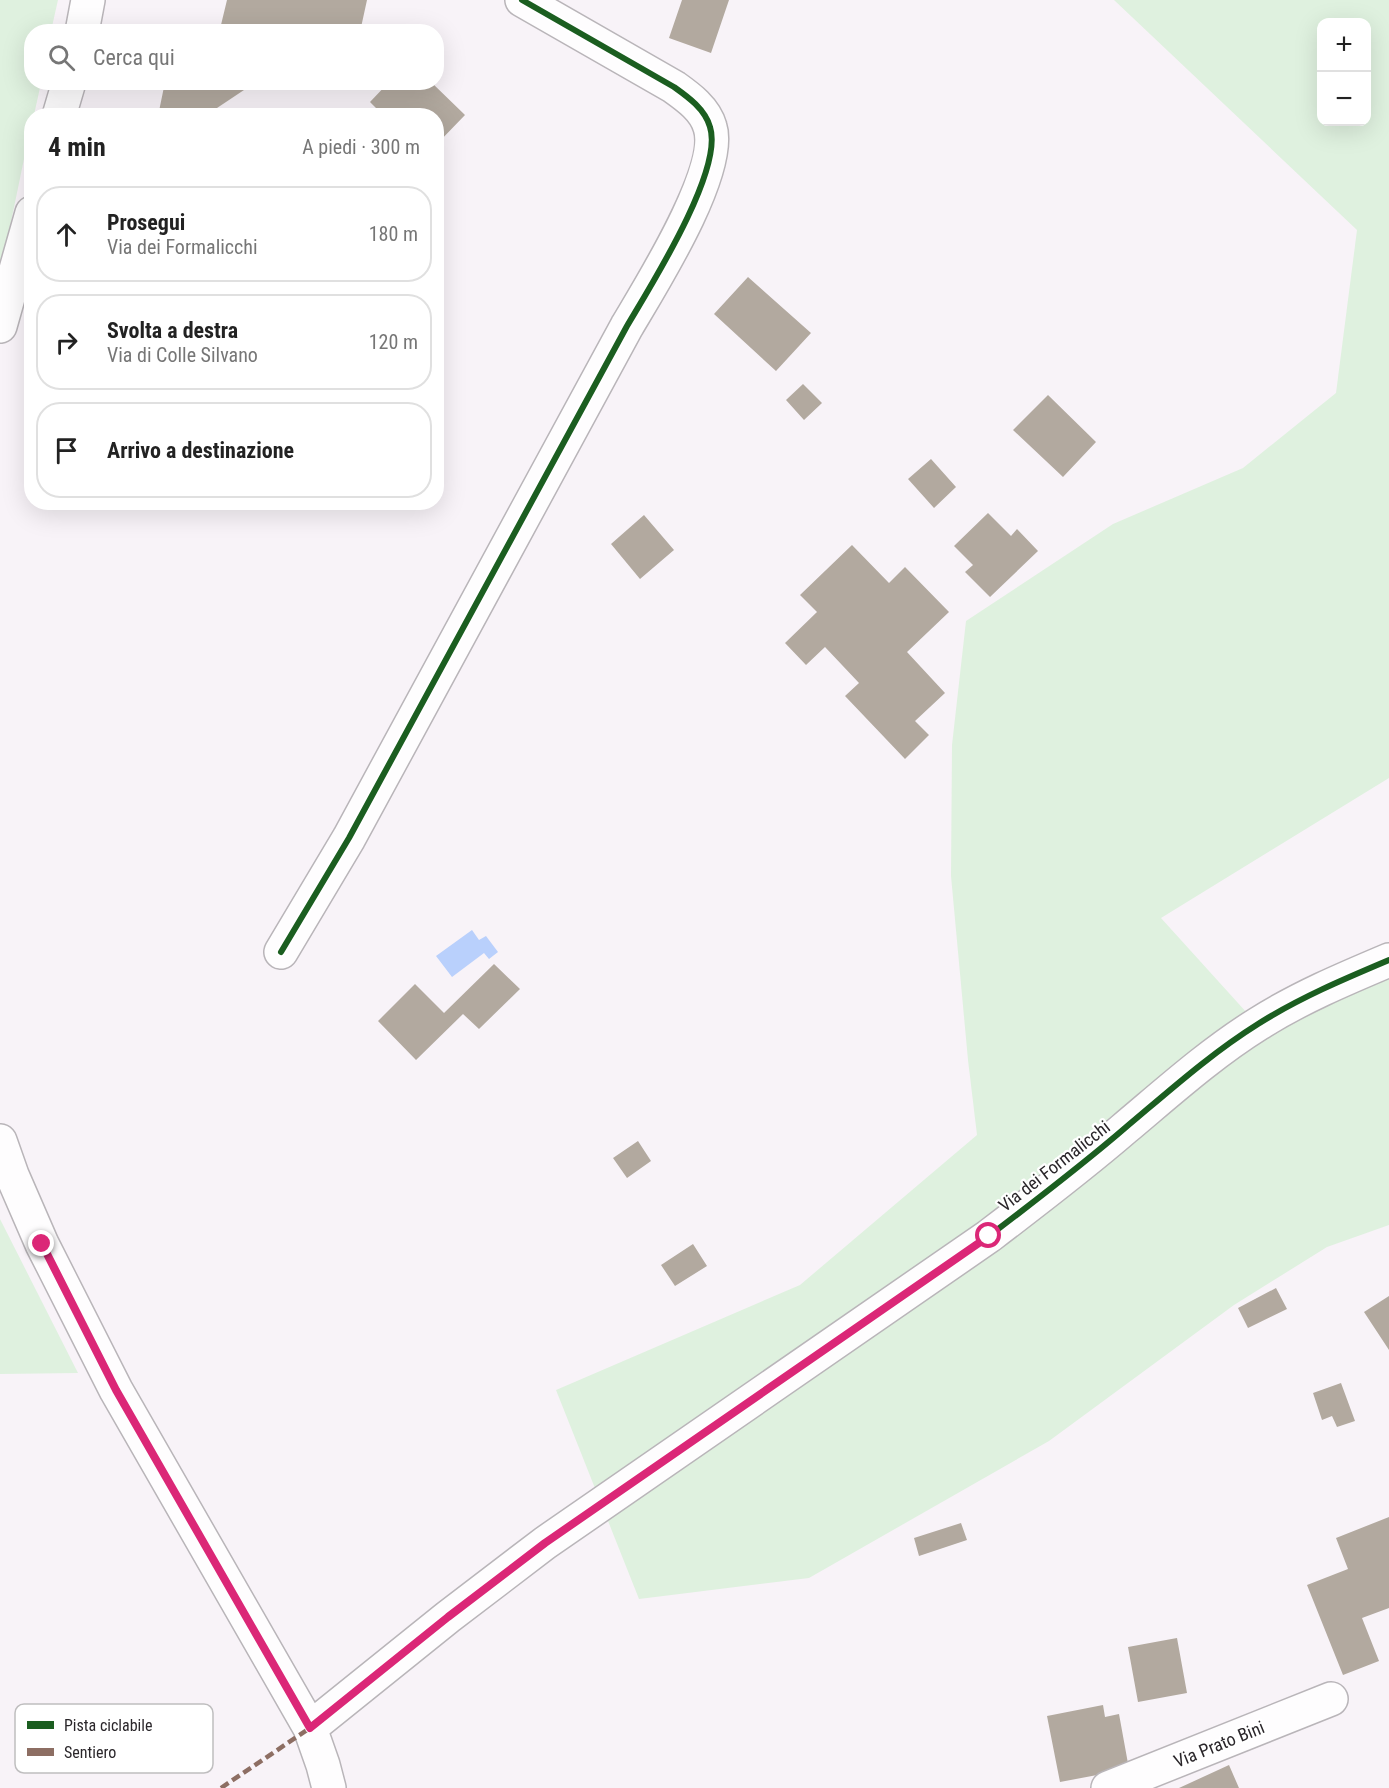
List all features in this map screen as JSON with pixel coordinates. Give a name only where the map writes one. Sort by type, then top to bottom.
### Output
[{"type":"street","points":[[84,24],[88,0]]},
{"type":"street","points":[[281,952],[349,838],[627,326],[667,259],[698,194],[711,152],[711,128],[692,100],[674,87],[522,0]]},
{"type":"street","points":[[61,108],[67,90]]},
{"type":"street","points":[[0,326],[24,241]]},
{"type":"street","name":"Via dei Formalicchi","points":[[310,1728],[448,1617],[545,1543],[998,1230],[1219,1051],[1257,1024],[1324,988],[1389,960]]},
{"type":"street","points":[[0,1142],[42,1244],[116,1390],[310,1728],[329,1788]]},
{"type":"street","name":"Via Prato Bini","points":[[1108,1788],[1331,1699]]},
{"type":"green space","points":[[0,0],[58,0],[53,24],[24,24],[24,90],[39,90],[36,108],[24,108],[24,159],[0,275]]},
{"type":"green space","points":[[1114,0],[1389,0],[1389,778],[1161,918],[1257,1024],[1389,960],[1389,1225],[1327,1247],[1234,1305],[1049,1441],[809,1578],[639,1599],[556,1390],[800,1285],[977,1135],[951,876],[952,745],[966,621],[1113,524],[1243,468],[1336,393],[1357,230]]},
{"type":"green space","points":[[0,1219],[78,1373],[0,1374]]},
{"type":"water","points":[[472,930],[479,940],[486,936],[498,952],[489,959],[484,953],[452,977],[436,956]]},
{"type":"building","points":[[227,0],[367,0],[362,24],[221,24]]},
{"type":"building","points":[[682,0],[729,0],[711,53],[669,38]]},
{"type":"building","points":[[163,90],[244,90],[217,108],[160,108]]},
{"type":"building","points":[[381,90],[439,90],[465,115],[444,137],[444,108],[376,108],[370,102]]},
{"type":"building","points":[[748,277],[811,333],[776,371],[714,314]]},
{"type":"building","points":[[803,384],[822,403],[804,420],[786,400]]},
{"type":"building","points":[[1048,395],[1096,442],[1063,477],[1013,430]]},
{"type":"building","points":[[931,459],[956,487],[934,508],[908,479]]},
{"type":"building","points":[[988,513],[1011,536],[1017,529],[1038,551],[990,597],[965,572],[973,565],[954,546]]},
{"type":"building","points":[[644,515],[674,550],[640,579],[611,544]]},
{"type":"building","points":[[852,545],[889,583],[905,567],[949,612],[907,652],[945,693],[915,721],[929,735],[905,759],[845,696],[859,683],[825,647],[806,665],[785,643],[817,612],[800,595]]},
{"type":"building","points":[[494,964],[520,989],[479,1029],[463,1014],[416,1060],[378,1021],[415,984],[444,1013]]},
{"type":"building","points":[[638,1141],[651,1161],[627,1178],[613,1158]]},
{"type":"building","points":[[693,1244],[707,1266],[675,1286],[661,1265]]},
{"type":"building","points":[[1276,1288],[1287,1309],[1248,1328],[1238,1308]]},
{"type":"building","points":[[1389,1296],[1389,1350],[1364,1312]]},
{"type":"building","points":[[1341,1383],[1355,1421],[1337,1427],[1332,1416],[1322,1420],[1313,1393]]},
{"type":"building","points":[[1389,1517],[1389,1608],[1362,1618],[1379,1661],[1343,1675],[1307,1585],[1348,1569],[1336,1538]]},
{"type":"building","points":[[961,1523],[967,1540],[919,1556],[914,1538]]},
{"type":"building","points":[[1177,1638],[1187,1693],[1138,1702],[1128,1647]]},
{"type":"building","points":[[1103,1705],[1105,1717],[1119,1714],[1129,1769],[1060,1782],[1047,1716]]},
{"type":"building","points":[[1229,1765],[1239,1788],[1179,1788]]},
{"type":"marked path","points":[[221,1788],[310,1728]]},
{"type":"cycle path","points":[[281,952],[349,838],[627,326],[667,257],[696,199],[706,171],[711,146],[710,127],[695,104],[674,87],[522,0]]},
{"type":"cycle path","points":[[310,1728],[448,1617],[545,1543],[989,1236],[1075,1170],[1223,1048],[1289,1006],[1389,960]]},
{"type":"route","points":[[42,1244],[116,1390],[310,1728],[448,1617],[545,1543],[989,1236]]}]
